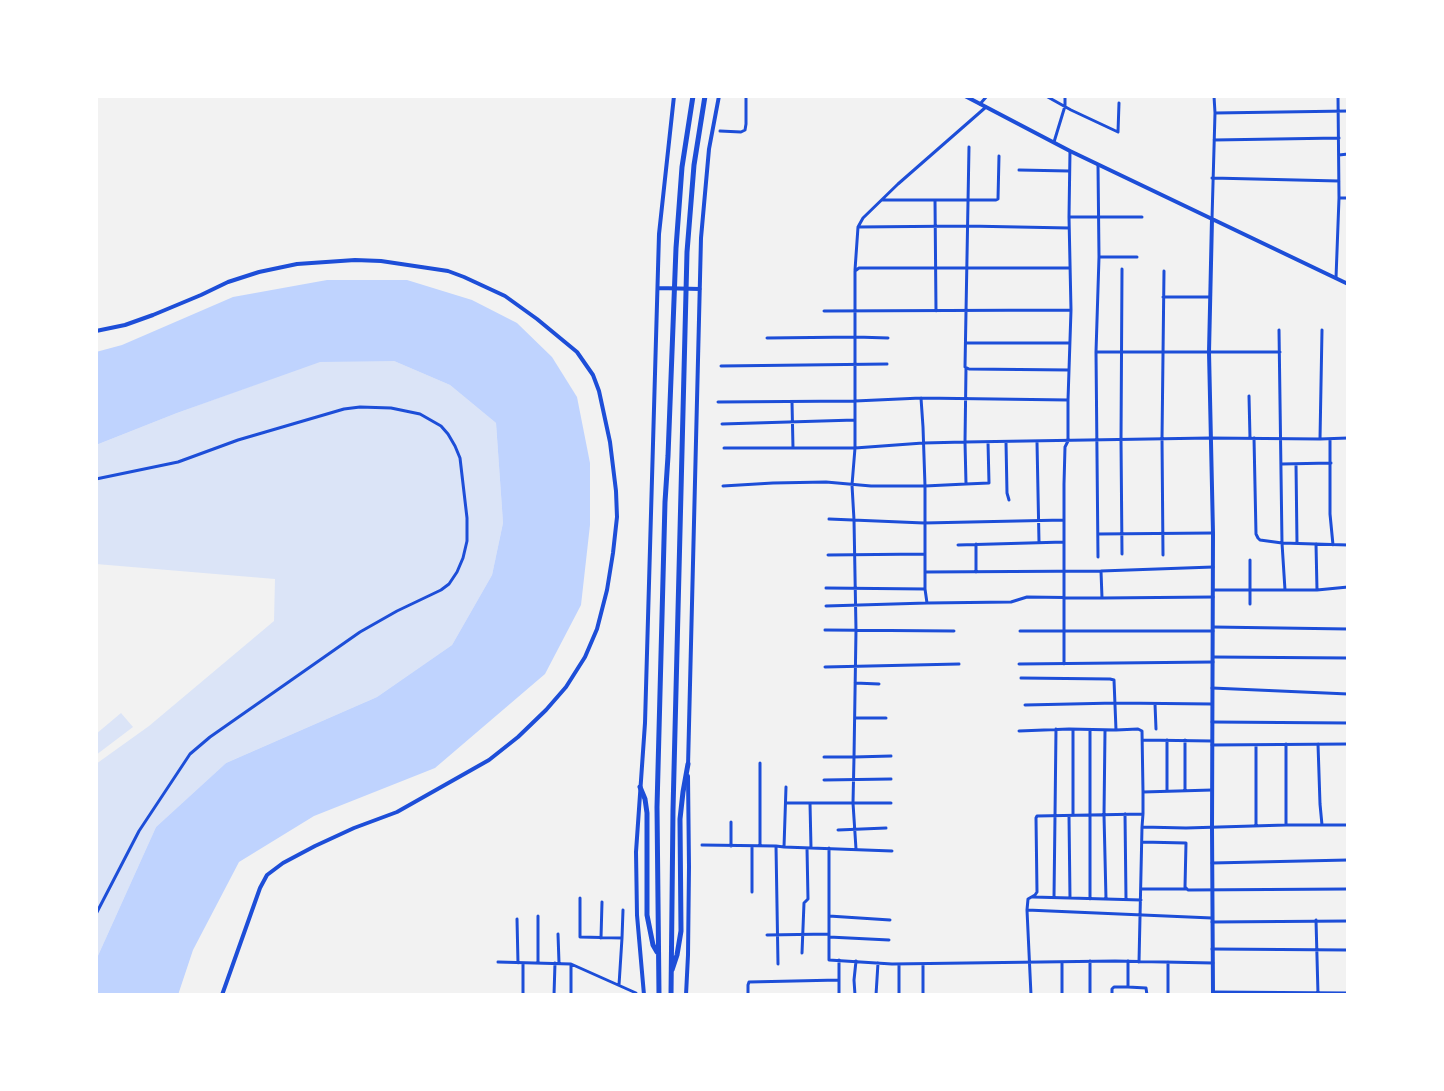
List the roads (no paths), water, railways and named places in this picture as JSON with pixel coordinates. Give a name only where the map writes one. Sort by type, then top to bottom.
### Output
[{"type":"highway","points":[[659,995],[657,807],[665,502],[676,248],[682,167],[693,96]]},
{"type":"highway","points":[[671,995],[673,787],[687,252],[694,165],[705,96]]},
{"type":"highway","points":[[670,974],[677,955],[681,931],[681,819],[688,764]]},
{"type":"highway","points":[[640,788],[645,798],[647,813],[647,915],[653,945],[658,953]]},
{"type":"street","points":[[498,962],[571,964],[639,994],[636,862],[645,723],[658,234],[675,96]]},
{"type":"street","points":[[686,995],[689,867],[688,764],[699,289],[709,149],[719,96]]},
{"type":"street","points":[[720,131],[741,132],[744,130],[746,96]]},
{"type":"street","points":[[965,96],[1070,151],[1348,284]]},
{"type":"street","points":[[980,104],[987,96]]},
{"type":"street","points":[[1046,96],[1118,132],[1119,103]]},
{"type":"street","points":[[1054,142],[1065,106],[1065,96]]},
{"type":"street","points":[[1214,96],[1209,352],[1213,533],[1213,994],[1348,993]]},
{"type":"street","points":[[1336,278],[1339,198],[1338,96]]},
{"type":"street","points":[[856,849],[853,803],[856,630],[852,485],[855,448],[855,270],[858,227],[862,218],[986,107]]},
{"type":"street","points":[[1215,112],[1348,111]]},
{"type":"street","points":[[1214,140],[1339,138]]},
{"type":"street","points":[[966,484],[969,147]]},
{"type":"street","points":[[1065,664],[1065,447],[1068,441],[1071,310],[1070,151]]},
{"type":"street","points":[[1339,155],[1348,154]]},
{"type":"street","points":[[882,200],[997,200],[999,156]]},
{"type":"street","points":[[1098,164],[1099,257],[1096,352],[1098,557]]},
{"type":"street","points":[[1018,170],[1069,171]]},
{"type":"street","points":[[1212,178],[1339,181]]},
{"type":"street","points":[[1339,198],[1348,198]]},
{"type":"street","points":[[935,200],[936,310]]},
{"type":"street","points":[[1069,217],[1142,218]]},
{"type":"street","points":[[858,227],[1070,228]]},
{"type":"street","points":[[1099,257],[1137,257]]},
{"type":"street","points":[[96,331],[125,325],[153,315],[237,279],[297,264],[367,260],[433,268],[464,276],[504,296],[531,314],[577,352],[593,375],[598,387],[608,433],[617,517],[612,562],[597,629],[585,657],[566,687],[518,737],[489,760],[397,812],[315,846],[283,863],[267,875],[260,888],[222,995]]},
{"type":"street","points":[[855,270],[859,268],[1069,268]]},
{"type":"street","points":[[1122,269],[1122,554]]},
{"type":"street","points":[[1163,555],[1164,271]]},
{"type":"street","points":[[657,288],[699,289]]},
{"type":"street","points":[[1163,297],[1210,297]]},
{"type":"street","points":[[824,311],[1071,310]]},
{"type":"street","points":[[1279,330],[1282,543],[1285,590]]},
{"type":"street","points":[[1320,439],[1322,330]]},
{"type":"street","points":[[767,338],[888,338]]},
{"type":"street","points":[[966,343],[1070,343]]},
{"type":"street","points":[[1096,352],[1280,352]]},
{"type":"street","points":[[721,366],[887,364]]},
{"type":"street","points":[[966,368],[1068,370]]},
{"type":"street","points":[[1249,396],[1256,534],[1260,540],[1282,543],[1348,545]]},
{"type":"street","points":[[718,402],[921,398],[1068,400]]},
{"type":"street","points":[[921,398],[927,603]]},
{"type":"street","points":[[792,402],[793,448]]},
{"type":"street","points":[[96,479],[178,462],[238,440],[344,409],[391,408],[420,414],[441,426],[455,446],[460,458],[467,518],[467,541],[463,558],[449,584],[360,632],[210,737],[190,754],[139,831],[96,914]]},
{"type":"street","points":[[722,424],[855,420]]},
{"type":"street","points":[[724,448],[855,448],[965,442],[1210,438],[1348,438]]},
{"type":"street","points":[[1330,439],[1330,514],[1333,545]]},
{"type":"street","points":[[723,486],[826,482],[852,485],[925,486],[989,483],[988,442]]},
{"type":"street","points":[[1006,442],[1009,500]]},
{"type":"street","points":[[1037,442],[1039,542]]},
{"type":"street","points":[[1282,464],[1331,464]]},
{"type":"street","points":[[1296,464],[1297,543]]},
{"type":"street","points":[[829,519],[924,523],[1064,520]]},
{"type":"street","points":[[1098,534],[1213,533]]},
{"type":"street","points":[[957,545],[1064,542]]},
{"type":"street","points":[[976,544],[976,572]]},
{"type":"street","points":[[1316,544],[1317,590]]},
{"type":"street","points":[[828,555],[925,554]]},
{"type":"street","points":[[1250,560],[1250,604]]},
{"type":"street","points":[[925,572],[1101,571],[1213,567]]},
{"type":"street","points":[[1101,571],[1102,598]]},
{"type":"street","points":[[1213,590],[1317,590],[1348,587]]},
{"type":"street","points":[[826,588],[925,589]]},
{"type":"street","points":[[825,606],[1011,602],[1027,597],[1213,597]]},
{"type":"street","points":[[1020,631],[1348,629]]},
{"type":"street","points":[[825,630],[954,631]]},
{"type":"street","points":[[1019,664],[1348,658]]},
{"type":"street","points":[[825,667],[959,664]]},
{"type":"street","points":[[1021,678],[1113,679],[1115,682],[1116,730]]},
{"type":"street","points":[[855,683],[879,684]]},
{"type":"street","points":[[1212,688],[1348,694]]},
{"type":"street","points":[[1155,704],[1156,729]]},
{"type":"street","points":[[1025,705],[1212,704]]},
{"type":"street","points":[[855,718],[886,718]]},
{"type":"street","points":[[1212,722],[1348,723]]},
{"type":"street","points":[[1054,897],[1056,729]]},
{"type":"street","points":[[1070,898],[1073,729]]},
{"type":"street","points":[[1090,730],[1090,899]]},
{"type":"street","points":[[1105,730],[1106,899]]},
{"type":"street","points":[[1019,731],[1141,730],[1143,814],[1139,962]]},
{"type":"street","points":[[1142,740],[1348,744]]},
{"type":"street","points":[[1167,740],[1167,791]]},
{"type":"street","points":[[1185,740],[1185,791]]},
{"type":"street","points":[[1256,744],[1256,826]]},
{"type":"street","points":[[1286,744],[1286,825]]},
{"type":"street","points":[[1318,744],[1322,825]]},
{"type":"street","points":[[824,757],[891,756]]},
{"type":"street","points":[[760,763],[760,846]]},
{"type":"street","points":[[824,780],[891,779]]},
{"type":"street","points":[[784,846],[786,787]]},
{"type":"street","points":[[1143,792],[1212,790]]},
{"type":"street","points":[[786,803],[891,803]]},
{"type":"street","points":[[802,953],[804,903],[808,899],[810,803]]},
{"type":"street","points":[[1125,814],[1125,899]]},
{"type":"street","points":[[1031,995],[1027,910],[1028,899],[1036,894],[1035,819],[1037,816],[1143,814]]},
{"type":"street","points":[[731,846],[732,822]]},
{"type":"street","points":[[1142,826],[1212,828],[1348,825]]},
{"type":"street","points":[[838,830],[886,828]]},
{"type":"street","points":[[1142,842],[1186,843],[1186,889]]},
{"type":"street","points":[[702,845],[892,851]]},
{"type":"street","points":[[752,846],[752,892]]},
{"type":"street","points":[[776,846],[778,964]]},
{"type":"street","points":[[829,848],[829,960],[899,964],[1090,961],[1213,963]]},
{"type":"street","points":[[1212,863],[1348,860]]},
{"type":"street","points":[[1141,889],[1348,890]]},
{"type":"street","points":[[1032,897],[1141,900]]},
{"type":"street","points":[[580,898],[579,936],[581,938],[622,938]]},
{"type":"street","points":[[601,938],[602,902]]},
{"type":"street","points":[[619,986],[623,910]]},
{"type":"street","points":[[1027,910],[1141,914],[1212,920],[1348,921]]},
{"type":"street","points":[[538,916],[538,963]]},
{"type":"street","points":[[829,916],[890,920]]},
{"type":"street","points":[[517,919],[518,963]]},
{"type":"street","points":[[1316,920],[1318,994]]},
{"type":"street","points":[[554,995],[558,934]]},
{"type":"street","points":[[767,935],[802,934],[889,940]]},
{"type":"street","points":[[1212,949],[1348,950]]},
{"type":"street","points":[[839,960],[839,995]]},
{"type":"street","points":[[855,995],[856,961]]},
{"type":"street","points":[[1090,961],[1090,995]]},
{"type":"street","points":[[1062,962],[1062,995]]},
{"type":"street","points":[[1128,962],[1128,987]]},
{"type":"street","points":[[1168,962],[1168,995]]},
{"type":"street","points":[[523,963],[523,995]]},
{"type":"street","points":[[876,995],[878,963]]},
{"type":"street","points":[[571,964],[571,995]]},
{"type":"street","points":[[899,964],[899,995]]},
{"type":"street","points":[[923,964],[923,995]]},
{"type":"street","points":[[747,995],[749,981],[839,980]]},
{"type":"street","points":[[1112,995],[1113,988],[1128,987],[1146,988],[1147,995]]},
{"type":"water","points":[[327,280],[407,280],[472,300],[517,323],[552,357],[577,397],[590,463],[590,525],[581,605],[545,674],[435,768],[314,816],[239,862],[193,950],[178,995],[96,995],[96,960],[156,827],[226,763],[377,697],[452,645],[492,575],[503,523],[496,423],[450,385],[394,361],[320,362],[177,413],[96,445],[96,352],[122,345],[233,297]]}]
